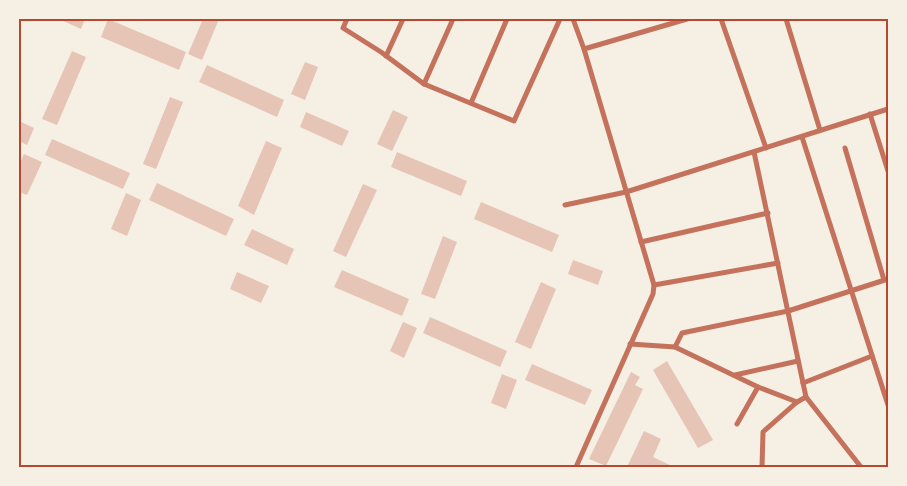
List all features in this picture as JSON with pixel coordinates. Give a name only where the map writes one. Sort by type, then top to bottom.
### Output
[{"type":"street","points":[[346,19],[343,28],[424,84],[514,121],[560,19]]},
{"type":"street","points":[[386,56],[403,19]]},
{"type":"street","points":[[424,84],[453,19]]},
{"type":"street","points":[[471,103],[507,19]]},
{"type":"street","points":[[573,19],[584,49],[654,285],[653,294],[576,467]]},
{"type":"street","points":[[584,49],[687,19]]},
{"type":"street","points":[[721,19],[766,148]]},
{"type":"street","points":[[786,19],[820,130]]},
{"type":"street","points":[[565,205],[626,192],[888,109]]},
{"type":"street","points":[[870,114],[888,171]]},
{"type":"street","points":[[802,137],[888,405]]},
{"type":"street","points":[[675,347],[682,333],[788,311],[886,280],[845,148]]},
{"type":"street","points":[[754,152],[806,397],[861,467]]},
{"type":"street","points":[[641,242],[768,213]]},
{"type":"street","points":[[654,285],[778,263]]},
{"type":"street","points":[[630,344],[675,347],[758,387],[797,402]]},
{"type":"street","points":[[803,382],[872,356]]},
{"type":"street","points":[[734,375],[798,362]]},
{"type":"street","points":[[737,424],[758,387]]},
{"type":"street","points":[[762,467],[763,432],[797,402],[806,397]]},
{"type":"building","points":[[59,19],[85,19],[81,29]]},
{"type":"building","points":[[108,19],[186,52],[179,70],[101,37]]},
{"type":"building","points":[[203,19],[219,19],[202,60],[188,54]]},
{"type":"building","points":[[72,51],[86,57],[57,125],[42,119]]},
{"type":"building","points":[[305,62],[318,67],[305,100],[291,94]]},
{"type":"building","points":[[207,65],[284,100],[277,117],[199,82]]},
{"type":"building","points":[[170,97],[183,102],[156,169],[143,164]]},
{"type":"building","points":[[393,110],[408,117],[392,151],[377,144]]},
{"type":"building","points":[[306,112],[349,131],[342,146],[300,127]]},
{"type":"building","points":[[19,121],[34,128],[27,145],[19,141]]},
{"type":"building","points":[[52,139],[130,173],[123,189],[45,155]]},
{"type":"building","points":[[266,141],[282,148],[254,215],[238,206]]},
{"type":"building","points":[[397,152],[467,181],[461,196],[391,167]]},
{"type":"building","points":[[24,154],[42,162],[27,195],[19,192],[19,166]]},
{"type":"building","points":[[157,183],[234,219],[226,236],[149,200]]},
{"type":"building","points":[[363,184],[377,190],[346,257],[333,251]]},
{"type":"building","points":[[126,193],[141,200],[127,236],[111,229]]},
{"type":"building","points":[[481,202],[559,235],[552,252],[474,219]]},
{"type":"building","points":[[252,229],[294,249],[287,265],[244,245]]},
{"type":"building","points":[[443,236],[457,242],[435,299],[421,294]]},
{"type":"building","points":[[573,260],[603,271],[598,285],[568,274]]},
{"type":"building","points":[[342,270],[409,299],[402,316],[334,287]]},
{"type":"building","points":[[237,272],[269,286],[261,303],[230,289]]},
{"type":"building","points":[[541,282],[556,289],[531,349],[515,342]]},
{"type":"building","points":[[430,317],[507,351],[500,367],[423,333]]},
{"type":"building","points":[[403,322],[417,328],[404,358],[390,351]]},
{"type":"building","points":[[667,361],[713,440],[698,448],[653,370]]},
{"type":"building","points":[[532,364],[592,390],[585,405],[525,380]]},
{"type":"building","points":[[631,372],[640,377],[635,385],[643,389],[606,466],[589,459]]},
{"type":"building","points":[[502,374],[517,380],[506,409],[491,403]]},
{"type":"building","points":[[644,431],[661,439],[653,457],[674,467],[627,467]]}]
